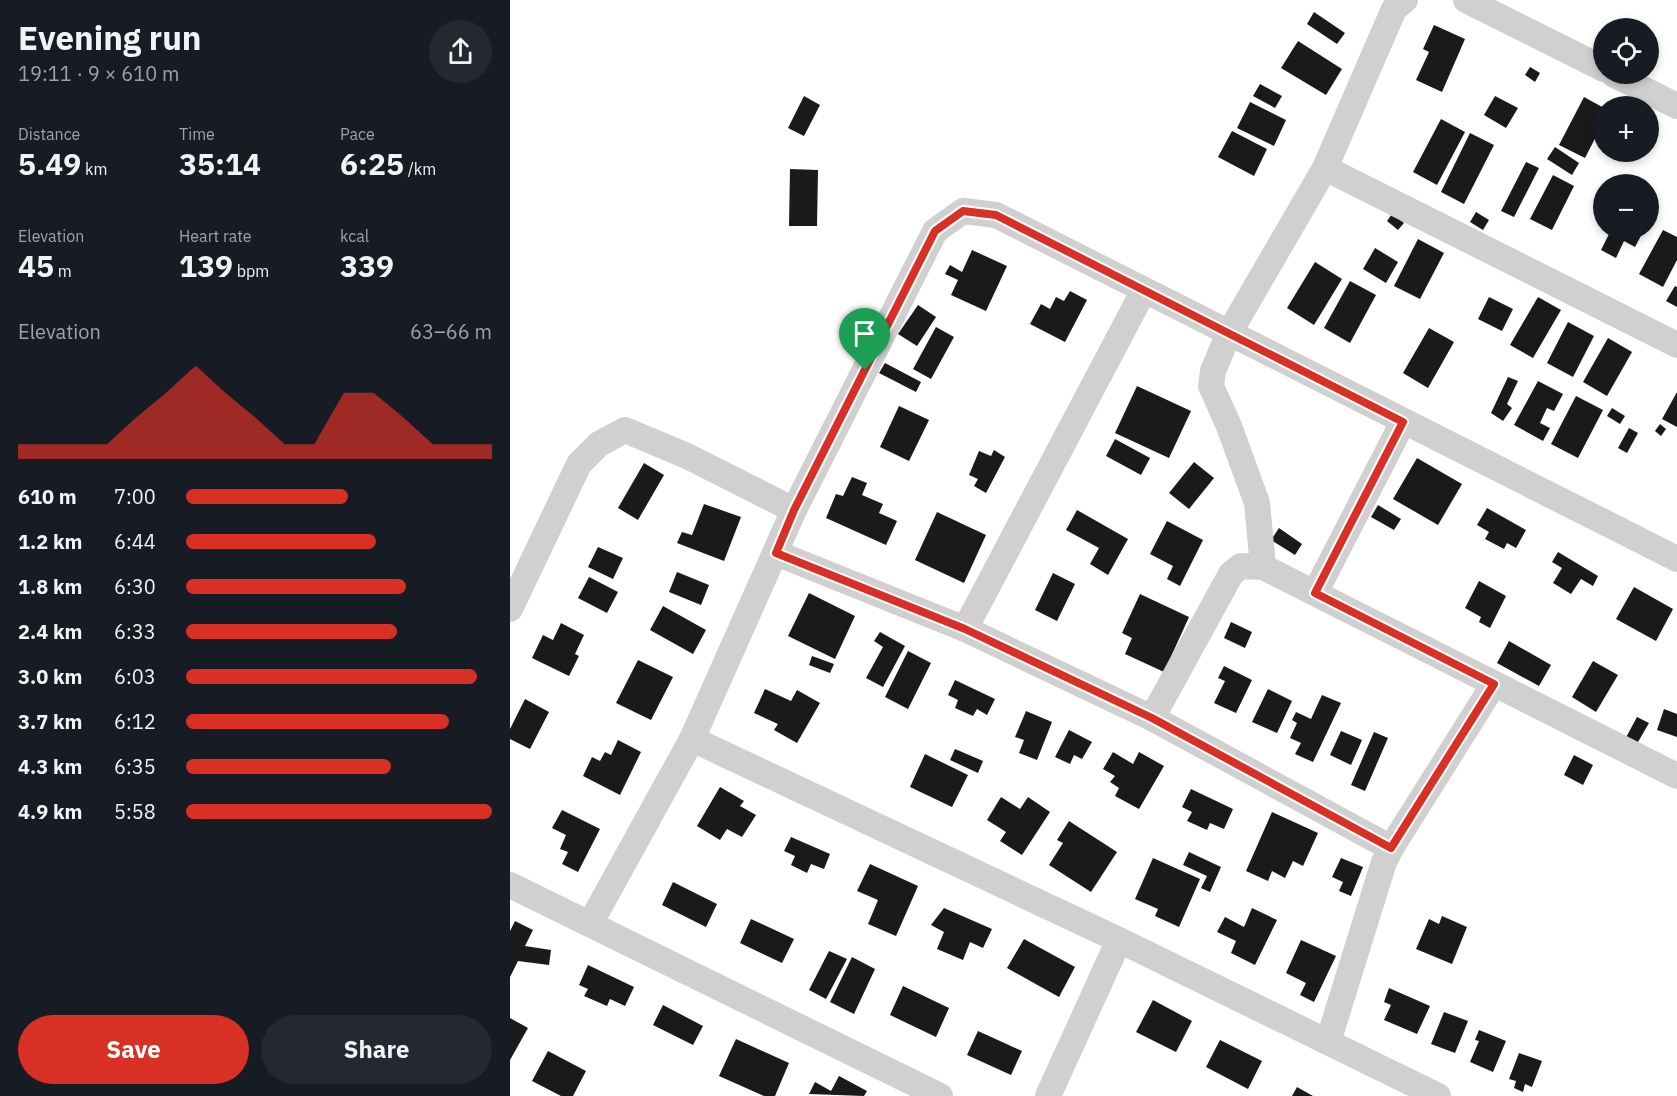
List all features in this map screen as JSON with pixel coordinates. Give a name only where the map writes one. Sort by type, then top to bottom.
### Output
[{"type":"street","points":[[1263,567],[1257,503],[1229,426],[1211,386],[1214,371],[1228,335],[1325,168],[1394,9],[1405,0]]},
{"type":"street","points":[[1466,0],[1593,64]]},
{"type":"street","points":[[1634,84],[1677,105]]},
{"type":"street","points":[[1325,168],[1677,345]]},
{"type":"street","points":[[590,924],[692,740],[794,510],[935,231],[963,211],[996,215],[1228,335],[1677,559]]},
{"type":"street","points":[[965,629],[1143,292]]},
{"type":"street","points":[[1315,593],[1403,422]]},
{"type":"street","points":[[510,609],[579,464],[599,444],[625,430],[687,456],[794,510]]},
{"type":"street","points":[[776,553],[965,629],[1152,718],[1391,848]]},
{"type":"street","points":[[1152,718],[1232,574],[1241,566],[1263,567],[1677,777]]},
{"type":"street","points":[[1328,1042],[1384,862],[1494,684]]},
{"type":"street","points":[[692,740],[1119,940],[1438,1096]]},
{"type":"street","points":[[510,885],[940,1096]]},
{"type":"street","points":[[1048,1096],[1119,940]]},
{"type":"building","points":[[1314,12],[1345,33],[1337,44],[1307,24]]},
{"type":"building","points":[[1434,25],[1465,39],[1442,92],[1416,80],[1429,52],[1423,49]]},
{"type":"building","points":[[1298,41],[1342,69],[1326,95],[1281,68]]},
{"type":"building","points":[[1530,67],[1540,73],[1535,82],[1525,75]]},
{"type":"building","points":[[1260,84],[1282,96],[1275,108],[1253,96]]},
{"type":"building","points":[[804,96],[820,105],[804,136],[788,128]]},
{"type":"building","points":[[1495,96],[1518,108],[1506,128],[1484,115]]},
{"type":"building","points":[[1584,97],[1593,102],[1593,142],[1585,158],[1559,145]]},
{"type":"building","points":[[1250,102],[1286,120],[1274,146],[1237,128]]},
{"type":"building","points":[[1441,119],[1465,132],[1437,185],[1413,172]]},
{"type":"building","points":[[1232,131],[1267,149],[1254,176],[1218,157]]},
{"type":"building","points":[[1470,133],[1494,145],[1464,204],[1441,192]]},
{"type":"building","points":[[1555,147],[1579,163],[1572,175],[1547,159]]},
{"type":"building","points":[[1526,162],[1539,168],[1514,217],[1501,211]]},
{"type":"building","points":[[790,169],[818,170],[817,226],[789,226]]},
{"type":"building","points":[[1553,175],[1574,186],[1552,230],[1530,219]]},
{"type":"building","points":[[1476,212],[1489,220],[1483,230],[1470,222]]},
{"type":"building","points":[[1392,214],[1404,223],[1398,230],[1387,221]]},
{"type":"building","points":[[1663,230],[1677,237],[1677,260],[1663,287],[1639,274]]},
{"type":"building","points":[[1418,239],[1444,253],[1420,299],[1394,286]]},
{"type":"building","points":[[1606,240],[1639,240],[1635,247],[1624,241],[1616,258],[1601,250]]},
{"type":"building","points":[[1375,248],[1398,262],[1386,283],[1363,269]]},
{"type":"building","points":[[972,250],[1007,266],[986,311],[951,295],[958,280],[945,274],[950,265],[962,272]]},
{"type":"building","points":[[1315,262],[1342,279],[1314,325],[1287,308]]},
{"type":"building","points":[[1350,281],[1376,295],[1350,343],[1324,328]]},
{"type":"building","points":[[1675,286],[1677,287],[1677,307],[1666,301]]},
{"type":"building","points":[[1070,291],[1087,300],[1065,342],[1030,324],[1041,304],[1050,309],[1056,297],[1064,301]]},
{"type":"building","points":[[1489,297],[1513,309],[1502,331],[1478,319]]},
{"type":"building","points":[[1538,297],[1561,310],[1533,358],[1510,345]]},
{"type":"building","points":[[918,305],[936,317],[917,346],[898,334]]},
{"type":"building","points":[[1568,322],[1594,336],[1573,377],[1547,363]]},
{"type":"building","points":[[936,327],[954,337],[931,379],[913,369]]},
{"type":"building","points":[[1429,328],[1454,342],[1428,388],[1403,373]]},
{"type":"building","points":[[1608,338],[1632,352],[1607,396],[1583,382]]},
{"type":"building","points":[[885,363],[921,382],[916,392],[879,373]]},
{"type":"building","points":[[1508,377],[1518,381],[1507,404],[1512,408],[1503,421],[1491,413]]},
{"type":"building","points":[[1538,381],[1563,394],[1554,411],[1547,408],[1540,423],[1550,428],[1543,441],[1514,425]]},
{"type":"building","points":[[1137,386],[1191,411],[1169,458],[1115,433]]},
{"type":"building","points":[[1677,392],[1677,427],[1662,419]]},
{"type":"building","points":[[1576,396],[1603,410],[1578,458],[1551,444]]},
{"type":"building","points":[[899,406],[929,420],[909,461],[880,447]]},
{"type":"building","points":[[1612,408],[1625,416],[1620,424],[1607,416]]},
{"type":"building","points":[[1660,424],[1666,429],[1661,436],[1655,431]]},
{"type":"building","points":[[1629,428],[1638,433],[1627,453],[1618,448]]},
{"type":"building","points":[[1115,439],[1150,458],[1141,475],[1106,456]]},
{"type":"building","points":[[994,450],[1005,457],[986,493],[974,486],[978,479],[969,475],[979,451],[991,456]]},
{"type":"building","points":[[1417,458],[1462,484],[1438,525],[1393,499]]},
{"type":"building","points":[[1194,462],[1214,478],[1189,509],[1169,493]]},
{"type":"building","points":[[644,463],[664,475],[638,520],[618,508]]},
{"type":"building","points":[[852,477],[867,483],[862,495],[883,504],[879,513],[897,521],[886,545],[826,518],[836,494],[843,496]]},
{"type":"building","points":[[704,504],[741,517],[724,561],[677,543],[682,532],[692,535]]},
{"type":"building","points":[[1378,505],[1401,519],[1394,530],[1371,517]]},
{"type":"building","points":[[1487,508],[1526,530],[1516,548],[1507,543],[1504,549],[1485,539],[1489,532],[1477,525]]},
{"type":"building","points":[[1077,510],[1128,539],[1108,575],[1090,564],[1099,548],[1066,530]]},
{"type":"building","points":[[937,512],[986,535],[964,583],[915,560]]},
{"type":"building","points":[[1167,521],[1203,540],[1180,586],[1167,579],[1173,566],[1150,554]]},
{"type":"building","points":[[1279,528],[1302,544],[1295,555],[1271,540]]},
{"type":"building","points":[[598,547],[623,558],[613,579],[588,567]]},
{"type":"building","points":[[1558,552],[1598,576],[1593,586],[1581,579],[1571,594],[1553,583],[1562,568],[1552,562]]},
{"type":"building","points":[[677,572],[709,585],[701,605],[669,592]]},
{"type":"building","points":[[1053,573],[1075,584],[1057,621],[1035,610]]},
{"type":"building","points":[[589,577],[618,592],[607,613],[578,598]]},
{"type":"building","points":[[1479,581],[1506,596],[1490,628],[1479,622],[1481,617],[1465,608]]},
{"type":"building","points":[[1634,587],[1673,609],[1656,641],[1616,619]]},
{"type":"building","points":[[809,593],[855,616],[835,659],[788,636]]},
{"type":"building","points":[[1140,594],[1189,617],[1164,672],[1125,654],[1132,638],[1122,633]]},
{"type":"building","points":[[663,606],[706,630],[693,654],[650,630]]},
{"type":"building","points":[[1231,622],[1252,632],[1245,648],[1224,638]]},
{"type":"building","points":[[561,623],[584,635],[575,654],[579,656],[569,676],[532,658],[543,635],[553,640]]},
{"type":"building","points":[[880,632],[905,646],[883,687],[866,678],[883,647],[874,641]]},
{"type":"building","points":[[1509,641],[1551,665],[1539,686],[1497,663]]},
{"type":"building","points":[[908,651],[931,663],[908,709],[885,697]]},
{"type":"building","points":[[812,656],[834,664],[830,673],[809,665]]},
{"type":"building","points":[[638,660],[673,677],[651,720],[616,703]]},
{"type":"building","points":[[1593,661],[1618,675],[1596,712],[1572,697]]},
{"type":"building","points":[[1224,666],[1252,680],[1236,713],[1214,703],[1225,681],[1218,678]]},
{"type":"building","points":[[955,680],[995,699],[987,715],[977,709],[973,716],[955,708],[958,700],[948,695]]},
{"type":"building","points":[[765,689],[791,701],[797,690],[820,703],[797,743],[774,730],[778,724],[754,713]]},
{"type":"building","points":[[1268,689],[1292,701],[1277,733],[1252,722]]},
{"type":"building","points":[[1322,695],[1341,703],[1313,762],[1295,754],[1301,743],[1290,738],[1297,723],[1292,720],[1296,712],[1311,719]]},
{"type":"building","points":[[525,699],[549,712],[530,749],[510,739],[510,729]]},
{"type":"building","points":[[1664,709],[1677,714],[1677,737],[1657,730]]},
{"type":"building","points":[[1026,711],[1052,722],[1037,760],[1019,753],[1024,740],[1015,737]]},
{"type":"building","points":[[1637,717],[1649,723],[1634,749],[1623,743]]},
{"type":"building","points":[[1069,730],[1092,742],[1082,759],[1074,755],[1070,764],[1055,757]]},
{"type":"building","points":[[1341,731],[1362,740],[1351,765],[1330,755]]},
{"type":"building","points":[[1374,732],[1388,738],[1365,791],[1351,785]]},
{"type":"building","points":[[618,740],[641,752],[620,795],[583,776],[592,757],[600,761],[605,752],[611,755]]},
{"type":"building","points":[[955,749],[983,761],[978,773],[950,760]]},
{"type":"building","points":[[1113,752],[1133,764],[1139,752],[1164,766],[1139,809],[1115,796],[1119,788],[1110,782],[1115,776],[1103,769]]},
{"type":"building","points":[[925,754],[968,775],[952,807],[910,787]]},
{"type":"building","points":[[1574,755],[1593,765],[1583,785],[1564,775]]},
{"type":"building","points":[[720,787],[744,801],[740,806],[756,815],[742,837],[727,829],[720,840],[697,826]]},
{"type":"building","points":[[1191,789],[1233,809],[1224,829],[1210,823],[1207,830],[1187,821],[1192,812],[1182,807]]},
{"type":"building","points":[[1001,797],[1020,809],[1028,797],[1050,812],[1022,855],[1000,841],[1006,832],[987,820]]},
{"type":"building","points":[[562,810],[600,829],[578,872],[562,864],[568,852],[560,849],[566,835],[552,828]]},
{"type":"building","points":[[1272,812],[1318,833],[1303,866],[1293,861],[1285,878],[1272,871],[1268,881],[1246,871]]},
{"type":"building","points":[[1069,821],[1117,852],[1091,892],[1049,865],[1063,843],[1057,840]]},
{"type":"building","points":[[791,837],[830,854],[824,869],[811,864],[807,873],[791,865],[795,856],[784,851]]},
{"type":"building","points":[[1189,852],[1221,867],[1210,892],[1201,888],[1207,876],[1183,865]]},
{"type":"building","points":[[1153,858],[1200,879],[1179,927],[1155,916],[1158,909],[1135,899]]},
{"type":"building","points":[[1341,858],[1363,867],[1351,896],[1339,891],[1343,882],[1332,877]]},
{"type":"building","points":[[870,864],[918,886],[896,936],[868,924],[878,900],[857,891]]},
{"type":"building","points":[[673,882],[717,904],[706,927],[662,905]]},
{"type":"building","points":[[944,908],[992,929],[983,948],[970,942],[963,960],[937,949],[944,932],[931,925]]},
{"type":"building","points":[[1252,908],[1277,920],[1255,965],[1231,953],[1236,941],[1217,932],[1225,917],[1244,927]]},
{"type":"building","points":[[1442,916],[1467,927],[1452,964],[1416,949],[1429,919],[1439,924]]},
{"type":"building","points":[[751,919],[794,939],[782,963],[740,943]]},
{"type":"building","points":[[515,921],[533,930],[525,946],[551,950],[549,965],[518,961],[510,977],[510,931]]},
{"type":"building","points":[[1024,939],[1075,967],[1059,997],[1007,968]]},
{"type":"building","points":[[1301,940],[1336,956],[1314,1002],[1300,995],[1306,983],[1286,973]]},
{"type":"building","points":[[829,951],[847,959],[826,999],[809,990]]},
{"type":"building","points":[[852,957],[875,969],[854,1014],[830,1002]]},
{"type":"building","points":[[588,965],[634,987],[625,1006],[610,999],[607,1006],[584,996],[588,989],[579,985]]},
{"type":"building","points":[[903,986],[949,1008],[936,1037],[890,1015]]},
{"type":"building","points":[[1389,988],[1430,1006],[1417,1034],[1384,1020],[1391,1005],[1384,1002]]},
{"type":"building","points":[[1153,1000],[1192,1021],[1176,1052],[1136,1032]]},
{"type":"building","points":[[663,1005],[703,1026],[693,1045],[653,1025]]},
{"type":"building","points":[[1444,1012],[1468,1021],[1455,1053],[1431,1044]]},
{"type":"building","points":[[510,1018],[528,1028],[510,1060]]},
{"type":"building","points":[[1479,1030],[1506,1041],[1493,1072],[1470,1062],[1479,1041],[1475,1040]]},
{"type":"building","points":[[978,1031],[1022,1051],[1011,1075],[967,1055]]},
{"type":"building","points":[[736,1039],[789,1063],[775,1096],[764,1096],[719,1076]]},
{"type":"building","points":[[1220,1040],[1262,1061],[1248,1089],[1206,1067]]},
{"type":"building","points":[[548,1051],[586,1071],[573,1096],[561,1096],[532,1081]]},
{"type":"building","points":[[1519,1053],[1542,1061],[1532,1087],[1525,1084],[1523,1092],[1514,1088],[1516,1081],[1509,1079]]},
{"type":"building","points":[[839,1076],[867,1091],[864,1096],[809,1094],[815,1082],[831,1091]]},
{"type":"building","points":[[1297,1087],[1313,1096],[1292,1096]]},
{"type":"route","points":[[963,211],[996,215],[1143,292],[1403,422],[1315,593],[1494,684],[1391,848],[1152,718],[965,629],[776,553],[794,510],[865,370],[935,231],[963,211]]}]
